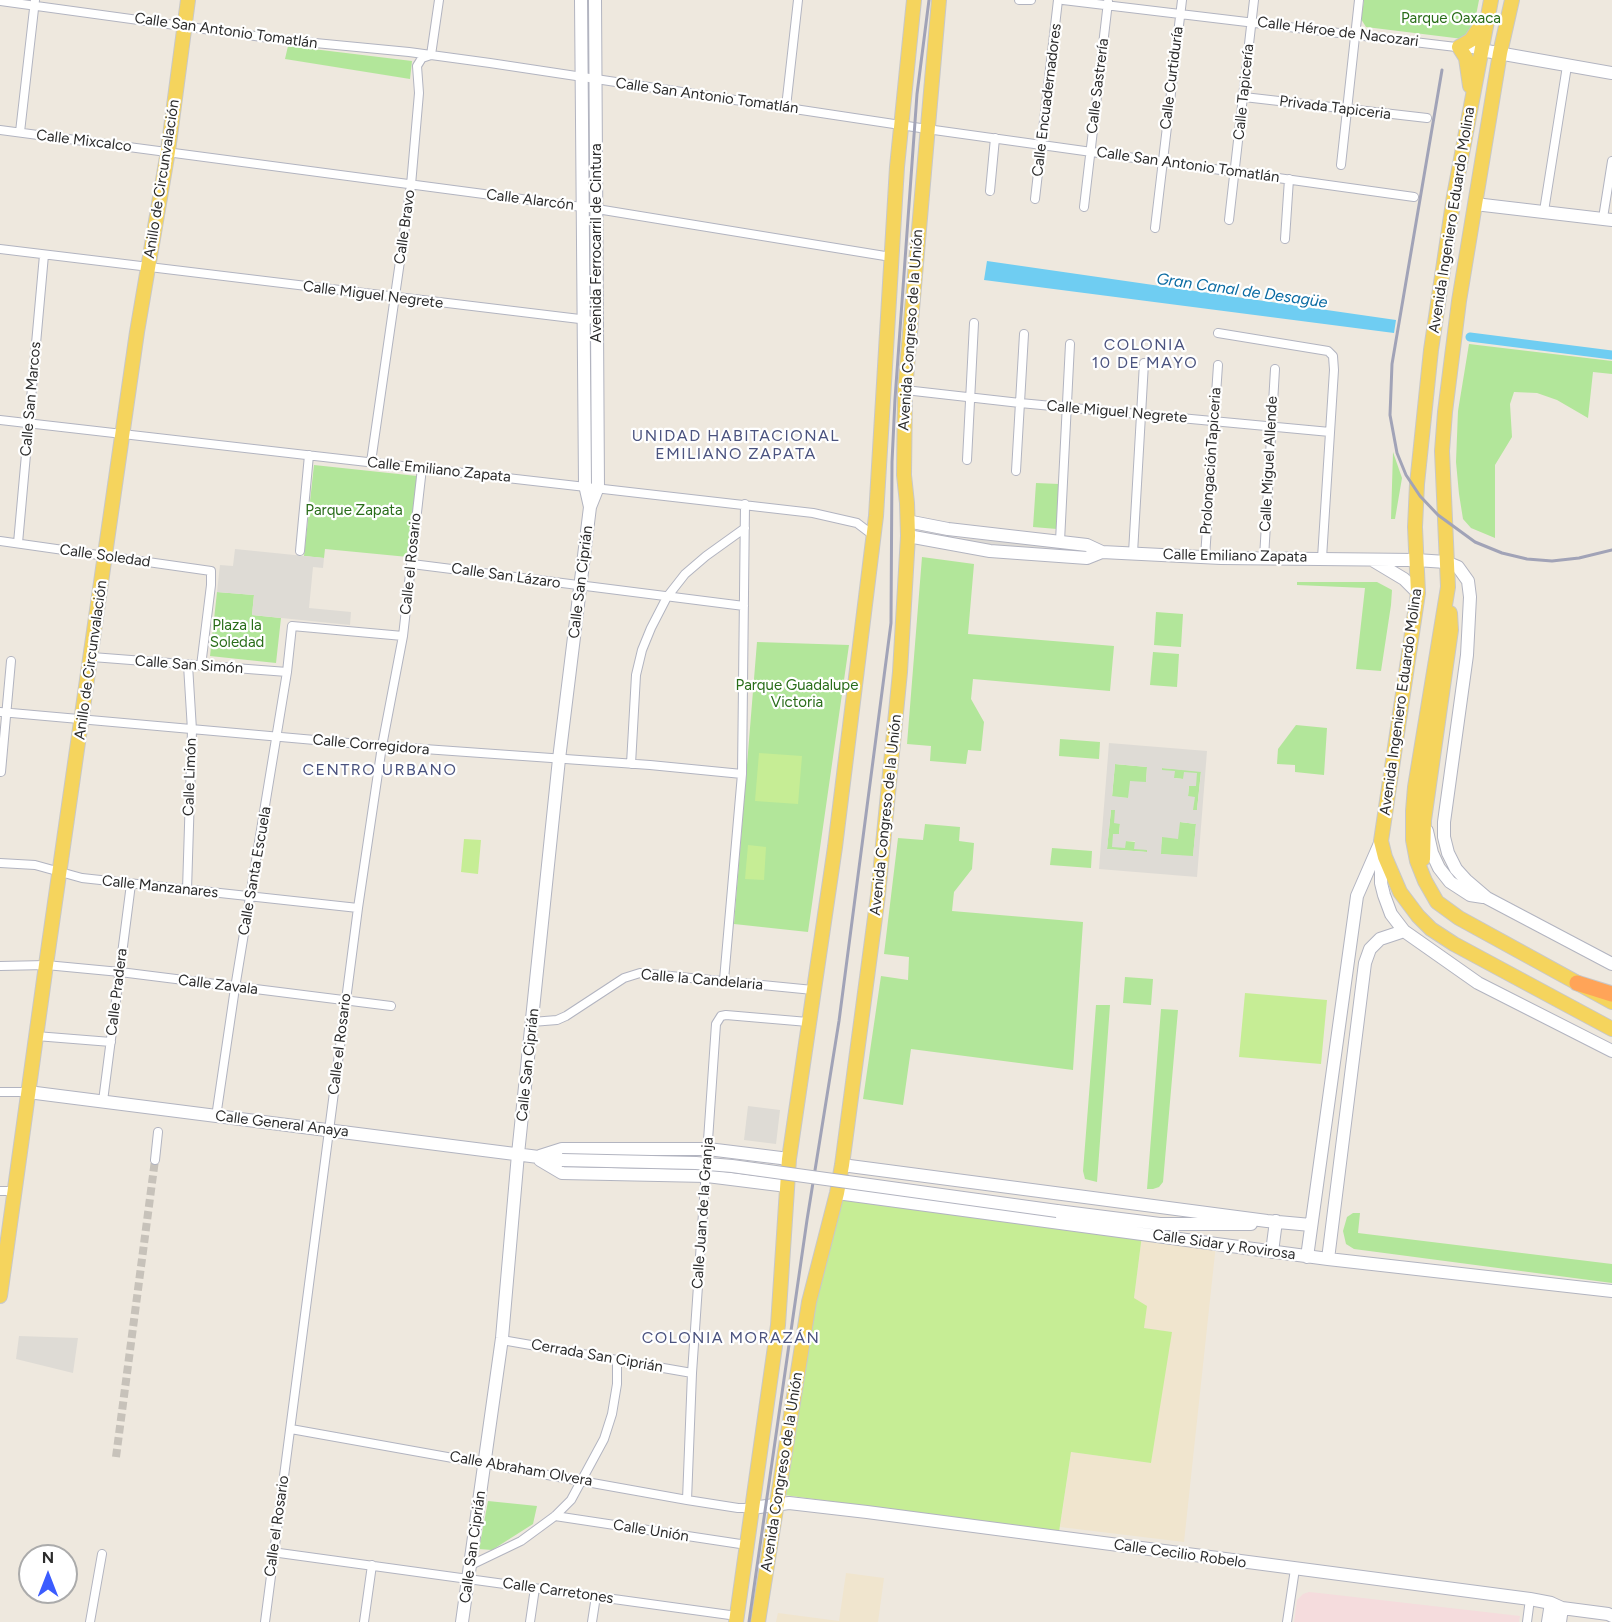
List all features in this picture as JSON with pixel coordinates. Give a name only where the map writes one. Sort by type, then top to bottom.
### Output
[{"type":"highway","points":[[1576,983],[1612,994]]},
{"type":"main road","name":"Anillo de Circunvalación","points":[[0,1296],[59,872],[148,268],[168,151],[188,0]]},
{"type":"main road","name":"Avenida Congreso de la Unión","points":[[738,1620],[781,1299],[789,1159],[837,836],[874,536],[891,257],[901,124],[914,0]]},
{"type":"main road","name":"Avenida Congreso de la Unión","points":[[758,1622],[809,1302],[842,1165],[882,864],[900,672],[908,536],[904,475],[905,390],[939,0]]},
{"type":"main road","name":"Avenida Ingeniero Eduardo Molina","points":[[1512,0],[1500,53],[1452,352],[1442,451],[1448,587],[1413,811],[1413,840],[1417,861],[1437,902],[1459,918],[1612,1002]]},
{"type":"main road","name":"Avenida Ingeniero Eduardo Molina","points":[[1381,841],[1418,593],[1417,484],[1431,350],[1438,298],[1490,6]]},
{"type":"main road","points":[[1472,101],[1466,58],[1459,46],[1475,35],[1490,6]]},
{"type":"main road","points":[[1425,881],[1422,844],[1424,820],[1451,630],[1448,587]]},
{"type":"main road","points":[[1381,841],[1385,857],[1400,892],[1431,929],[1454,944],[1612,1029]]},
{"type":"street","name":"Calle Bravo","points":[[371,462],[411,185],[419,93],[416,78],[417,66],[422,58],[431,56],[439,0]]},
{"type":"street","name":"Avenida Ferrocarril de Cintura","points":[[581,0],[585,485]]},
{"type":"street","name":"Avenida Ferrocarril de Cintura","points":[[595,0],[598,487]]},
{"type":"street","points":[[786,106],[798,0]]},
{"type":"street","points":[[1019,0],[1031,0]]},
{"type":"street","name":"Calle Encuadernadores","points":[[1035,199],[1058,0]]},
{"type":"street","name":"Calle Héroe de Nacozari","points":[[1063,0],[1108,3],[1180,14],[1459,46],[1612,73]]},
{"type":"street","name":"Calle Curtiduría","points":[[1155,228],[1182,0]]},
{"type":"street","name":"Calle Tapicería","points":[[1229,220],[1254,0]]},
{"type":"street","points":[[1341,165],[1359,0]]},
{"type":"street","name":"Calle San Antonio Tomatlán","points":[[0,1],[35,3],[284,40],[431,56],[786,106],[927,129],[1235,170],[1414,197]]},
{"type":"street","points":[[20,132],[35,3]]},
{"type":"street","name":"Calle Sastrería","points":[[1084,207],[1108,3]]},
{"type":"street","points":[[1544,212],[1567,66]]},
{"type":"street","name":"Privada Tapiceria","points":[[1244,97],[1427,118]]},
{"type":"street","name":"Calle Mixcalco","points":[[0,130],[168,151]]},
{"type":"street","points":[[990,191],[995,138]]},
{"type":"street","name":"Calle Alarcón","points":[[168,151],[584,207],[891,257]]},
{"type":"street","points":[[1475,204],[1608,219],[1612,161]]},
{"type":"street","points":[[1285,239],[1289,179]]},
{"type":"street","name":"Calle Miguel Negrete","points":[[0,249],[598,321]]},
{"type":"street","name":"Calle San Marcos","points":[[18,543],[44,255]]},
{"type":"street","points":[[967,460],[974,323]]},
{"type":"street","points":[[1218,333],[1328,351],[1333,356],[1322,558]]},
{"type":"street","points":[[1016,471],[1024,334]]},
{"type":"street","points":[[1060,541],[1070,344]]},
{"type":"street","points":[[1133,553],[1144,363]]},
{"type":"street","name":"ProlongaciónTapiceria","points":[[1205,557],[1218,365]]},
{"type":"street","name":"Calle Miguel Allende","points":[[1264,558],[1275,369]]},
{"type":"street","name":"Calle Miguel Negrete","points":[[905,390],[1330,432]]},
{"type":"street","name":"Calle Emiliano Zapata","points":[[0,420],[585,485],[813,513],[857,523],[874,536]]},
{"type":"street","points":[[300,550],[309,456]]},
{"type":"street","name":"Calle el Rosario","points":[[265,1622],[272,1552],[291,1429],[358,908],[382,746],[403,636],[422,468]]},
{"type":"street","name":"Calle San Ciprián","points":[[585,485],[590,507]]},
{"type":"street","name":"Calle San Ciprián","points":[[462,1622],[502,1340],[559,759],[590,507],[598,487]]},
{"type":"street","points":[[724,980],[742,774],[745,504]]},
{"type":"street","name":"Calle Emiliano Zapata","points":[[908,521],[948,529],[1087,545],[1102,552],[1205,557],[1367,558],[1446,562]]},
{"type":"street","points":[[631,764],[636,675],[642,650],[651,628],[667,597],[685,574],[745,528]]},
{"type":"street","name":"Calle Emiliano Zapata","points":[[908,536],[977,549],[1012,552],[1087,558],[1102,552]]},
{"type":"street","name":"Calle Soledad","points":[[0,541],[211,571],[201,666]]},
{"type":"street","name":"Calle Emiliano Zapata","points":[[1367,558],[1398,574],[1418,593]]},
{"type":"street","points":[[1446,562],[1458,567],[1468,581],[1470,597],[1467,654],[1446,797],[1444,837],[1448,853],[1456,869],[1487,898],[1612,964]]},
{"type":"street","name":"Calle San Lázaro","points":[[412,564],[744,606]]},
{"type":"street","name":"Calle Santa Escuela","points":[[216,1117],[277,737],[292,626],[403,636]]},
{"type":"street","name":"Calle San Simón","points":[[92,657],[287,672]]},
{"type":"street","points":[[1,772],[3,713],[11,661]]},
{"type":"street","name":"Calle Limón","points":[[187,890],[192,730],[188,665]]},
{"type":"street","name":"Calle Corregidora","points":[[3,713],[742,774]]},
{"type":"street","points":[[1424,820],[1432,853],[1439,868],[1450,882],[1470,895],[1487,898]]},
{"type":"street","points":[[1381,841],[1380,867],[1384,895],[1391,914],[1404,931],[1478,983],[1612,1051]]},
{"type":"street","name":"Avenida Ingeniero Eduardo Molina","points":[[1307,1257],[1357,896],[1381,841]]},
{"type":"street","name":"Calle Manzanares","points":[[0,863],[35,866],[82,878],[358,908]]},
{"type":"street","name":"Calle Pradera","points":[[103,1101],[131,884]]},
{"type":"street","points":[[1328,1259],[1365,963],[1370,949],[1380,939],[1404,931]]},
{"type":"street","name":"Calle Zavala","points":[[0,966],[46,965],[120,972],[391,1006]]},
{"type":"street","name":"Calle la Candelaria","points":[[532,1022],[557,1020],[567,1016],[624,978],[640,973],[813,990]]},
{"type":"street","name":"Calle Juan de la Granja","points":[[687,1500],[692,1373],[717,1020],[726,1015],[808,1022]]},
{"type":"street","points":[[36,1036],[111,1042]]},
{"type":"street","points":[[0,1092],[28,1092]]},
{"type":"street","name":"Calle General Anaya","points":[[28,1092],[562,1160]]},
{"type":"street","points":[[155,1160],[158,1132]]},
{"type":"street","name":"Calle General Anaya","points":[[536,1157],[562,1149],[708,1149],[789,1159]]},
{"type":"street","name":"Calle General Anaya","points":[[536,1157],[562,1173],[707,1176],[787,1186]]},
{"type":"street","name":"Calle Sidar y Rovirosa","points":[[562,1160],[732,1166],[1160,1224]]},
{"type":"street","name":"Calle Sidar y Rovirosa","points":[[842,1165],[1311,1225]]},
{"type":"street","points":[[0,1191],[14,1191]]},
{"type":"street","name":"Calle Sidar y Rovirosa","points":[[837,1193],[1307,1257],[1612,1291]]},
{"type":"street","points":[[1160,1224],[1251,1225],[1272,1221],[1272,1252]]},
{"type":"street","points":[[1160,1224],[1238,1247]]},
{"type":"street","name":"Cerrada San Ciprián","points":[[502,1340],[692,1373]]},
{"type":"street","points":[[471,1564],[521,1541],[555,1516],[571,1500],[604,1439],[612,1414],[617,1384],[617,1360]]},
{"type":"street","name":"Calle Abraham Olvera","points":[[291,1429],[687,1500],[752,1508]]},
{"type":"street","name":"Calle Cecilio Robelo","points":[[752,1508],[789,1503],[867,1512],[1530,1599],[1611,1614]]},
{"type":"street","name":"Calle Unión","points":[[555,1516],[747,1545]]},
{"type":"street","name":"Calle Carretones","points":[[272,1552],[596,1596],[738,1620]]},
{"type":"street","points":[[90,1622],[102,1554]]},
{"type":"street","points":[[364,1622],[372,1565]]},
{"type":"street","points":[[1287,1622],[1295,1569]]},
{"type":"street","points":[[530,1622],[535,1588]]},
{"type":"street","points":[[592,1622],[596,1596]]},
{"type":"street","points":[[1527,1622],[1530,1599]]},
{"type":"street","points":[[1548,1622],[1557,1605]]},
{"type":"street","points":[[1557,1605],[1560,1622]]},
{"type":"shaded area","points":[[936,536],[1076,548],[1083,554],[950,540]]},
{"type":"shaded area","points":[[235,549],[324,558],[323,568],[313,567],[309,608],[351,612],[350,625],[252,615],[254,595],[217,592],[220,565],[233,566]]},
{"type":"shaded area","points":[[1109,743],[1207,751],[1197,877],[1099,869]],"holes":[[[1115,764],[1147,767],[1146,782],[1130,781],[1128,798],[1112,796]],[[1162,768],[1201,772],[1197,810],[1193,810],[1195,797],[1188,796],[1189,786],[1196,786],[1197,773],[1184,772],[1183,779],[1174,778],[1175,771],[1162,770]],[[1111,810],[1115,810],[1114,823],[1120,824],[1119,834],[1113,834],[1112,847],[1125,848],[1126,841],[1135,841],[1134,849],[1147,850],[1147,852],[1107,849]],[[1180,822],[1196,824],[1193,856],[1161,854],[1162,837],[1178,839]]]},
{"type":"shaded area","points":[[748,1106],[780,1110],[776,1144],[744,1140]]},
{"type":"shaded area","points":[[1142,1235],[1216,1244],[1184,1542],[1060,1527],[1071,1452],[1151,1463],[1171,1332],[1144,1328],[1134,1298]]},
{"type":"shaded area","points":[[19,1336],[78,1338],[73,1373],[16,1359]]},
{"type":"shaded area","points":[[846,1573],[884,1578],[878,1622],[776,1622],[778,1613],[839,1621]]},
{"type":"shaded area","points":[[1309,1592],[1520,1616],[1519,1622],[1294,1622],[1297,1600]]},
{"type":"green space","name":"Parque Oaxaca","points":[[1364,0],[1479,0],[1473,31],[1463,39],[1366,27],[1361,19]]},
{"type":"green space","points":[[288,46],[412,61],[410,79],[285,59]]},
{"type":"green space","points":[[1469,344],[1612,361],[1612,374],[1593,372],[1588,418],[1557,400],[1537,393],[1514,392],[1510,404],[1512,437],[1495,465],[1495,538],[1471,528],[1463,519],[1459,494],[1456,462],[1458,411]]},
{"type":"green space","points":[[1393,452],[1402,478],[1395,519],[1391,519]]},
{"type":"green space","name":"Parque Zapata","points":[[314,465],[417,476],[408,557],[325,549],[324,558],[304,556]]},
{"type":"green space","points":[[1036,483],[1059,484],[1057,529],[1033,527]]},
{"type":"green space","points":[[922,557],[974,564],[968,634],[1114,646],[1110,691],[973,679],[971,699],[984,722],[981,751],[968,750],[966,764],[930,761],[931,746],[907,744]]},
{"type":"green space","points":[[1297,582],[1377,582],[1392,590],[1381,671],[1356,669],[1365,588],[1297,585]]},
{"type":"green space","name":"Plaza la Soledad","points":[[217,592],[254,595],[252,615],[281,618],[276,663],[210,656]]},
{"type":"green space","points":[[1156,612],[1183,614],[1181,647],[1154,645]]},
{"type":"green space","name":"Parque Guadalupe Victoria","points":[[757,642],[849,645],[808,932],[734,924]]},
{"type":"green space","points":[[1153,652],[1179,654],[1177,687],[1150,685]]},
{"type":"green space","points":[[1296,725],[1327,728],[1324,775],[1295,772],[1295,765],[1277,764],[1278,749]]},
{"type":"green space","points":[[1060,739],[1100,742],[1099,759],[1059,756]]},
{"type":"green space","points":[[759,753],[802,756],[798,804],[755,801]]},
{"type":"green space","points":[[1115,764],[1147,767],[1146,782],[1128,798],[1112,797]]},
{"type":"green space","points":[[1162,768],[1201,771],[1197,810],[1193,810],[1188,796],[1189,786],[1183,779],[1174,778],[1161,770]]},
{"type":"green space","points":[[1111,810],[1116,810],[1120,823],[1119,834],[1125,841],[1135,842],[1147,852],[1107,849]]},
{"type":"green space","points":[[1180,822],[1196,824],[1193,857],[1160,854],[1162,837]]},
{"type":"green space","points":[[925,824],[960,827],[959,841],[974,843],[972,869],[954,892],[952,911],[1083,922],[1073,1070],[911,1049],[903,1105],[863,1099],[881,976],[908,980],[909,957],[884,954],[898,838],[923,840]]},
{"type":"green space","points":[[464,839],[481,840],[478,874],[461,872]]},
{"type":"green space","points":[[748,845],[766,847],[764,880],[745,879]]},
{"type":"green space","points":[[1052,848],[1092,851],[1091,868],[1050,865]]},
{"type":"green space","points":[[1125,977],[1153,979],[1151,1005],[1123,1003]]},
{"type":"green space","points":[[1245,993],[1327,1000],[1321,1064],[1239,1057]]},
{"type":"green space","points":[[1096,1005],[1110,1005],[1097,1182],[1085,1179],[1083,1171]]},
{"type":"green space","points":[[1161,1009],[1178,1010],[1163,1182],[1159,1187],[1147,1189]]},
{"type":"green space","points":[[842,1200],[1142,1235],[1134,1298],[1147,1306],[1144,1328],[1172,1332],[1151,1463],[1071,1452],[1059,1532],[784,1495],[806,1329]]},
{"type":"green space","points":[[1353,1213],[1360,1213],[1358,1233],[1612,1264],[1612,1283],[1354,1249],[1346,1244],[1343,1231],[1347,1217]]},
{"type":"green space","points":[[488,1501],[537,1506],[533,1524],[492,1550],[479,1549]]},
{"type":"water","points":[[987,261],[1396,320],[1394,333],[984,280]]},
{"type":"waterway","name":"Gran Canal de Desagüe","points":[[1470,337],[1612,355]]},
{"type":"tunnel","points":[[116,1457],[155,1160]]},
{"type":"railway","points":[[749,1622],[807,1220],[839,1021],[891,623],[892,462],[895,399],[917,94],[929,0]]},
{"type":"railway","points":[[1442,70],[1392,364],[1390,415],[1397,453],[1406,475],[1420,496],[1438,515],[1475,542],[1502,553],[1527,559],[1552,561],[1579,558],[1612,550]]},
{"type":"district","name":"COLONIA 10 DE MAYO","points":[[1145,354]]},
{"type":"district","name":"UNIDAD HABITACIONAL EMILIANO ZAPATA","points":[[736,445]]},
{"type":"district","name":"CENTRO URBANO","points":[[380,770]]},
{"type":"district","name":"COLONIA MORAZÁN","points":[[731,1338]]}]
